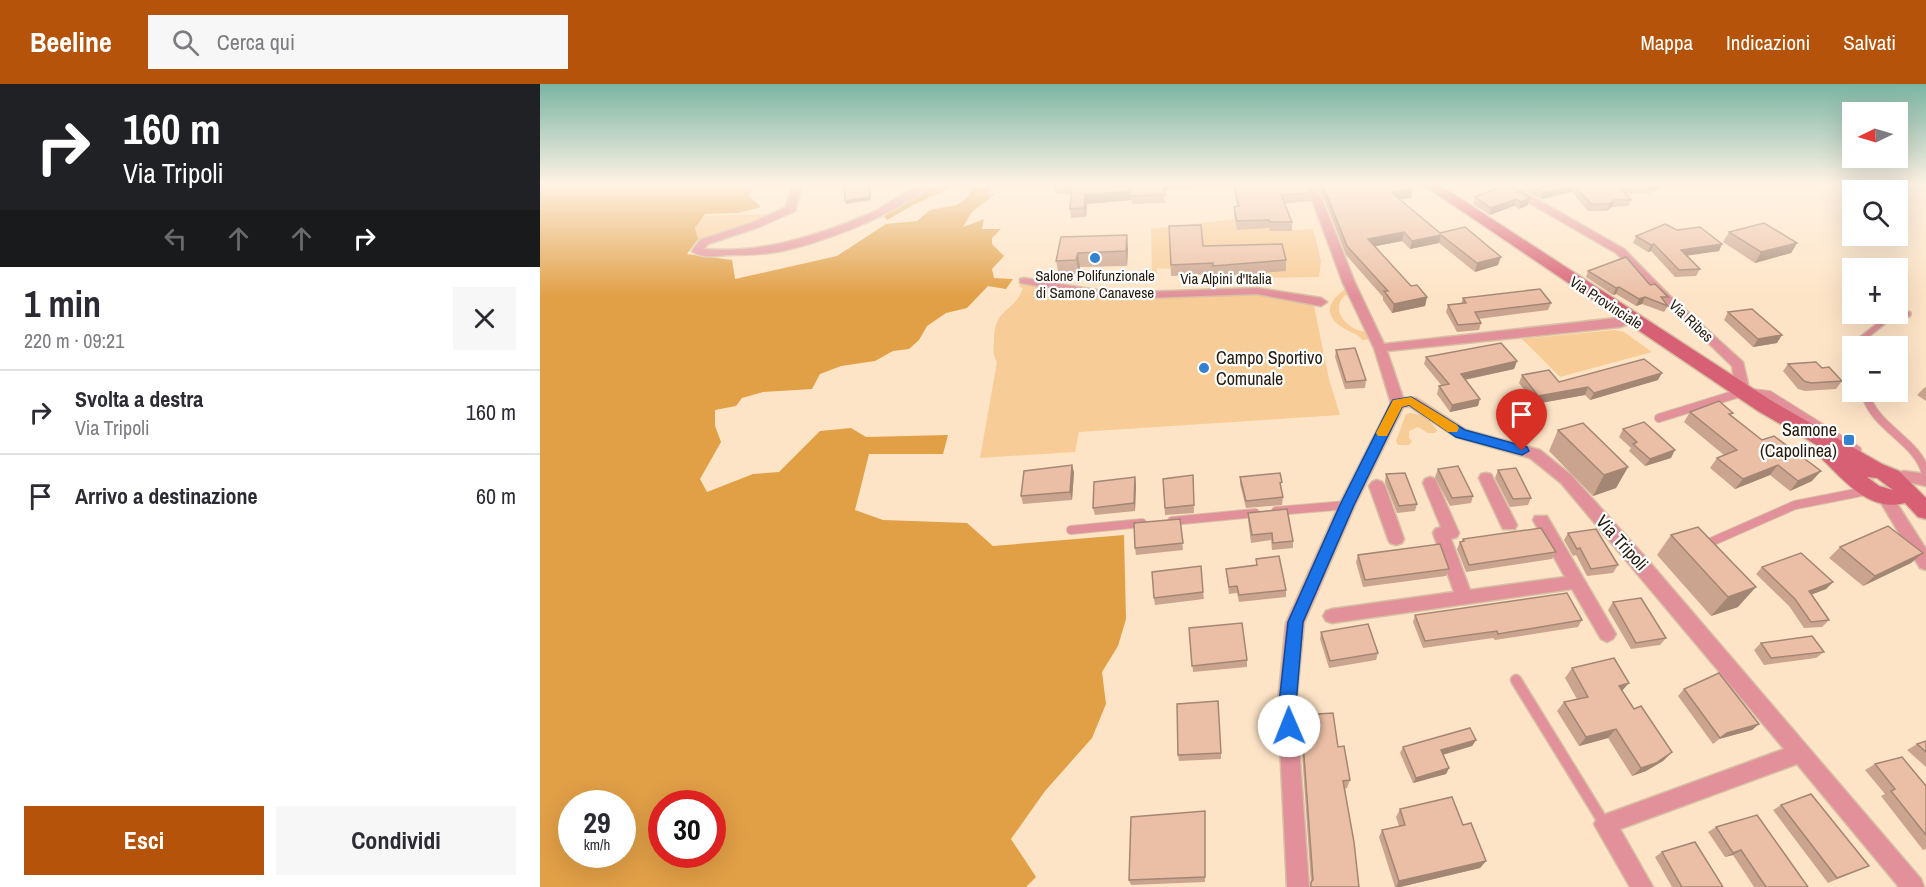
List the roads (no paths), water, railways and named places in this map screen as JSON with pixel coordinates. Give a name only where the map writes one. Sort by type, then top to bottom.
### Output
[{"type":"main road","name":"Via Provinciale","points":[[1484,221],[1926,513]]},
{"type":"street","points":[[762,221],[704,242],[697,251],[706,253],[770,250],[796,244],[859,221]]},
{"type":"street","points":[[1298,887],[1287,704],[1296,622],[1347,505],[1398,403],[1380,348],[1349,282],[1326,221]]},
{"type":"street","name":"Via Ribes","points":[[1572,221],[1620,251],[1665,297],[1738,365],[1743,392]]},
{"type":"street","name":"Via Alpini d'Italia","points":[[1024,281],[1114,296],[1257,291],[1321,302]]},
{"type":"street","points":[[1380,348],[1620,323],[1631,319]]},
{"type":"street","name":"Via Tripoli","points":[[1398,403],[1411,401],[1461,434],[1535,454],[1566,479],[1641,564],[1913,887]]},
{"type":"street","points":[[1926,480],[1904,476],[1883,485],[1926,563]]},
{"type":"street","points":[[1486,478],[1509,525]]},
{"type":"street","points":[[1430,483],[1465,597]]},
{"type":"street","points":[[1377,486],[1396,539]]},
{"type":"street","points":[[1540,520],[1607,634]]},
{"type":"street","points":[[1332,616],[1576,582]]},
{"type":"street","points":[[1642,887],[1605,824],[1800,753]]},
{"type":"lane","points":[[1866,336],[1881,324]]},
{"type":"lane","points":[[1659,418],[1743,392],[1769,395],[1861,453],[1883,485],[1795,505],[1712,542]]},
{"type":"lane","points":[[1868,402],[1875,414],[1918,453],[1923,461],[1926,474]]},
{"type":"lane","points":[[1163,521],[1347,505]]},
{"type":"lane","points":[[1071,530],[1152,522]]},
{"type":"lane","points":[[1516,680],[1605,824]]},
{"type":"place","name":"Salone Polifunzionale di Samone Canavese","points":[[1095,258]]},
{"type":"place","name":"Campo Sportivo Comunale","points":[[1204,368]]},
{"type":"place","name":"Samone (Capolinea)","points":[[1849,440]]}]
